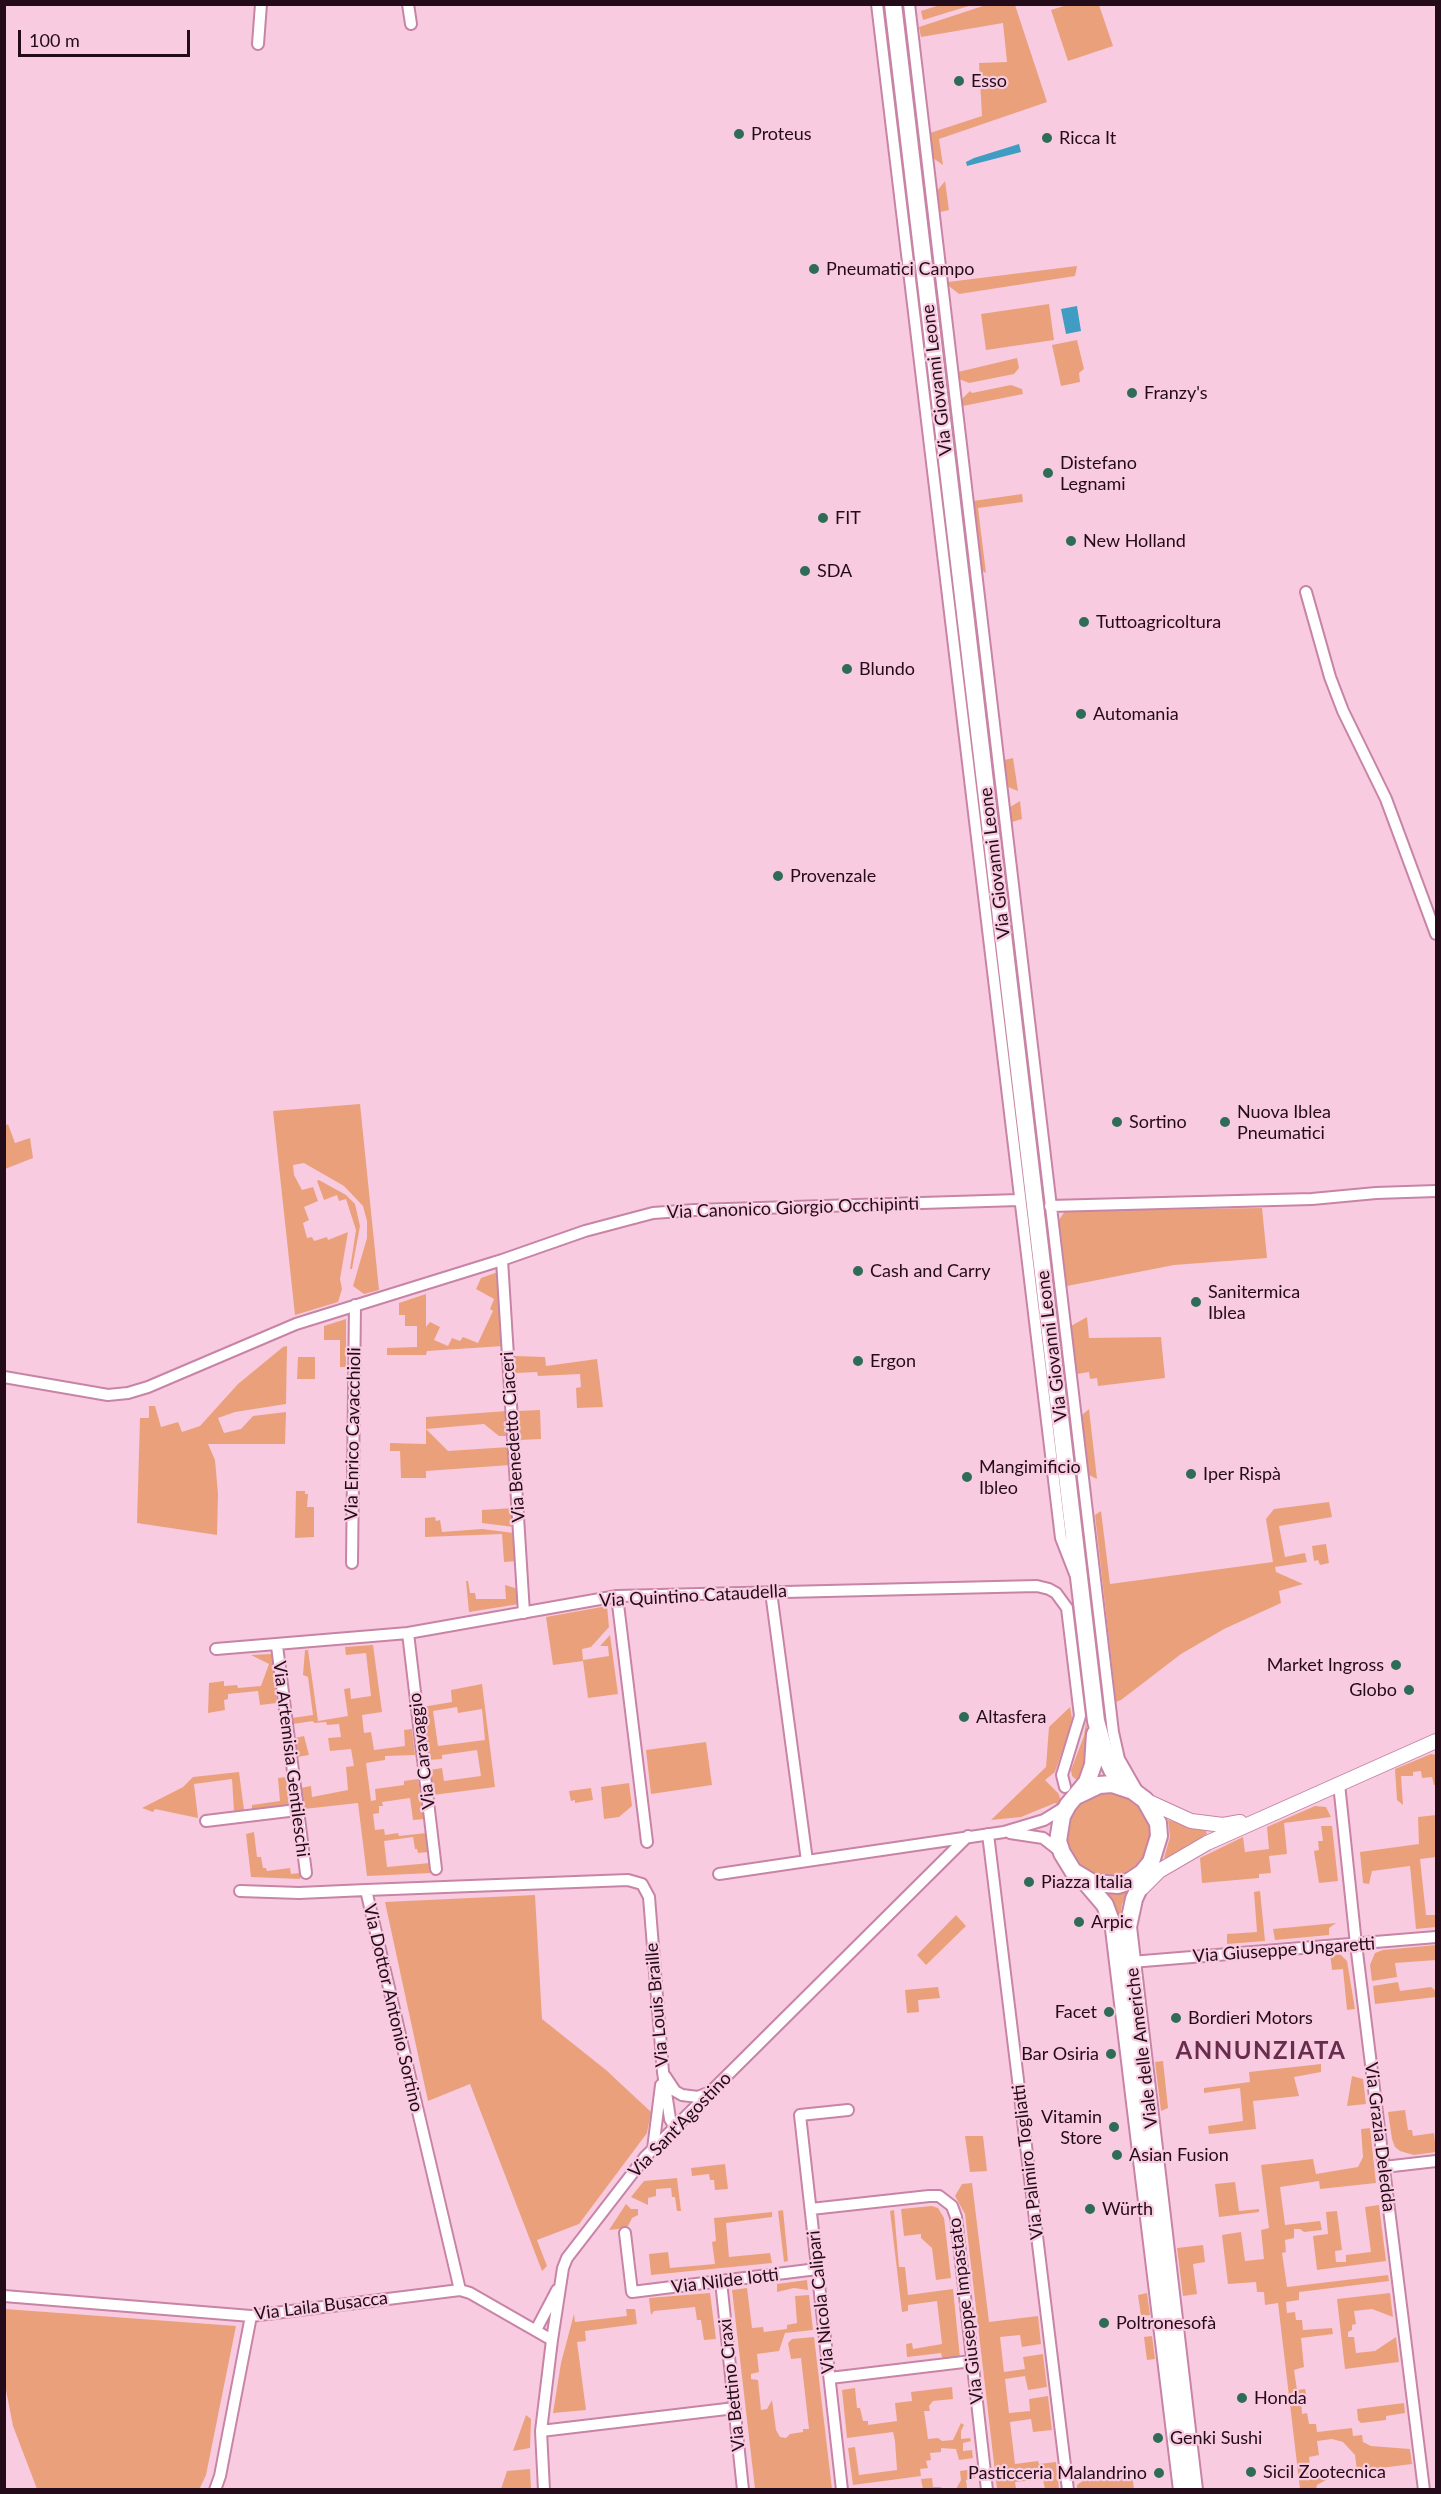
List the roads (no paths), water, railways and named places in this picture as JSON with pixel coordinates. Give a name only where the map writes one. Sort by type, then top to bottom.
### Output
[{"type":"main road","name":"Via Giovanni Leone","points":[[893,4],[1096,1721]]},
{"type":"main road","points":[[1096,1721],[1112,1770],[1124,1787],[1143,1798],[1183,1818],[1210,1825],[1223,1825],[1263,1817]]},
{"type":"main road","points":[[1096,1721],[1093,1765],[1087,1782],[1070,1796],[1059,1828],[1062,1853],[1073,1871],[1082,1878],[1106,1885],[1144,1877],[1207,1843],[1263,1817],[1437,1741]]},
{"type":"main road","points":[[1070,1796],[1099,1785],[1124,1787]]},
{"type":"main road","points":[[1143,1798],[1153,1810],[1158,1823],[1157,1850],[1144,1877]]},
{"type":"main road","name":"Viale delle Americhe","points":[[1144,1877],[1130,1913],[1128,1927],[1194,2490]]},
{"type":"main road","name":"Viale delle Americhe","points":[[1082,1878],[1105,1905],[1114,1929],[1182,2490]]},
{"type":"street","points":[[258,44],[261,4]]},
{"type":"street","points":[[408,4],[411,24]]},
{"type":"street","points":[[877,4],[1061,1538],[1067,1558],[1080,1585]]},
{"type":"street","points":[[909,4],[1113,1732],[1119,1759],[1143,1798]]},
{"type":"street","points":[[1306,592],[1330,676],[1343,711],[1386,798],[1437,934]]},
{"type":"street","points":[[1050,1206],[1312,1199],[1377,1193],[1437,1191]]},
{"type":"street","name":"Via Canonico Giorgio Occhipinti","points":[[4,1377],[108,1395],[128,1393],[148,1387],[296,1324],[502,1260],[585,1231],[653,1213],[706,1209],[1019,1200]]},
{"type":"street","name":"Via Benedetto Ciaceri","points":[[502,1260],[524,1613]]},
{"type":"street","name":"Via Enrico Cavacchioli","points":[[352,1563],[354,1305]]},
{"type":"street","name":"Via Quintino Cataudella","points":[[216,1649],[277,1646],[408,1633],[617,1596],[1036,1586],[1048,1588],[1056,1593],[1067,1608],[1080,1716],[1062,1775],[1070,1796]]},
{"type":"street","points":[[771,1592],[807,1861]]},
{"type":"street","points":[[617,1596],[646,1842]]},
{"type":"street","name":"Via Caravaggio","points":[[408,1633],[436,1869]]},
{"type":"street","name":"Via Artemisia Gentileschi","points":[[277,1646],[306,1873]]},
{"type":"street","name":"Via Grazia Deledda","points":[[1339,1784],[1356,1944],[1424,2490]]},
{"type":"street","points":[[718,1874],[1004,1832],[1044,1820],[1070,1796]]},
{"type":"street","points":[[206,1821],[297,1810]]},
{"type":"street","points":[[1004,1832],[1043,1838],[1062,1853]]},
{"type":"street","name":"Via Palmiro Togliatti","points":[[988,1834],[1068,2490]]},
{"type":"street","name":"Via Sant'Agostino","points":[[544,2490],[541,2431],[552,2340],[567,2258],[653,2149],[968,1836]]},
{"type":"street","name":"Via Dottor Antonio Sortino","points":[[460,2290],[366,1890],[628,1880],[642,1884]]},
{"type":"street","name":"Via Louis Braille","points":[[642,1884],[649,1897],[663,2072],[670,2119],[675,2127]]},
{"type":"street","points":[[240,1891],[299,1893],[366,1890]]},
{"type":"street","name":"Via Giuseppe Ungaretti","points":[[1131,1962],[1437,1937]]},
{"type":"street","points":[[663,2072],[675,2091],[682,2096],[698,2097],[713,2090]]},
{"type":"street","points":[[653,2149],[663,2072]]},
{"type":"street","name":"Via Nicola Calipari","points":[[842,2490],[800,2115],[848,2110]]},
{"type":"street","points":[[1384,2168],[1437,2161]]},
{"type":"street","name":"Via Giuseppe Impastato","points":[[811,2209],[929,2196],[939,2196],[952,2206],[956,2217],[987,2490]]},
{"type":"street","name":"Via Nilde Iotti","points":[[626,2233],[632,2292],[817,2269]]},
{"type":"street","points":[[536,2331],[561,2282]]},
{"type":"street","name":"Via Bettino Craxi","points":[[721,2282],[743,2490]]},
{"type":"street","points":[[460,2290],[470,2293],[552,2340]]},
{"type":"street","name":"Via Laila Busacca","points":[[4,2296],[251,2316],[460,2290]]},
{"type":"street","points":[[215,2490],[220,2476],[251,2316]]},
{"type":"street","points":[[830,2378],[972,2361]]},
{"type":"street","points":[[541,2431],[735,2408]]},
{"type":"water","points":[[1019,144],[1021,152],[967,166],[966,162],[974,158]]},
{"type":"water","points":[[1077,306],[1081,331],[1066,334],[1061,309]]},
{"type":"place","name":"Esso","points":[[959,81]]},
{"type":"place","name":"Proteus","points":[[739,134]]},
{"type":"place","name":"Ricca It","points":[[1047,138]]},
{"type":"place","name":"Pneumatici Campo","points":[[814,269]]},
{"type":"place","name":"Franzy's","points":[[1132,393]]},
{"type":"place","name":"Distefano Legnami","points":[[1048,473]]},
{"type":"place","name":"FIT","points":[[823,518]]},
{"type":"place","name":"New Holland","points":[[1071,541]]},
{"type":"place","name":"SDA","points":[[805,571]]},
{"type":"place","name":"Tuttoagricoltura","points":[[1084,622]]},
{"type":"place","name":"Blundo","points":[[847,669]]},
{"type":"place","name":"Automania","points":[[1081,714]]},
{"type":"place","name":"Provenzale","points":[[778,876]]},
{"type":"place","name":"Sortino","points":[[1117,1122]]},
{"type":"place","name":"Nuova Iblea Pneumatici","points":[[1225,1122]]},
{"type":"place","name":"Cash and Carry","points":[[858,1271]]},
{"type":"place","name":"Sanitermica Iblea","points":[[1196,1302]]},
{"type":"place","name":"Ergon","points":[[858,1361]]},
{"type":"place","name":"Iper Rispà","points":[[1191,1474]]},
{"type":"place","name":"Mangimificio Ibleo","points":[[967,1477]]},
{"type":"place","name":"Market Ingross","points":[[1396,1665]]},
{"type":"place","name":"Globo","points":[[1409,1690]]},
{"type":"place","name":"Altasfera","points":[[964,1717]]},
{"type":"place","name":"Piazza Italia","points":[[1029,1882]]},
{"type":"place","name":"Arpic","points":[[1079,1922]]},
{"type":"place","name":"Facet","points":[[1109,2012]]},
{"type":"place","name":"Bordieri Motors","points":[[1176,2018]]},
{"type":"place","name":"Bar Osiria","points":[[1111,2054]]},
{"type":"place","name":"Vitamin Store","points":[[1114,2127]]},
{"type":"place","name":"Asian Fusion","points":[[1117,2155]]},
{"type":"place","name":"Würth","points":[[1090,2209]]},
{"type":"place","name":"Poltronesofà","points":[[1104,2323]]},
{"type":"place","name":"Honda","points":[[1242,2398]]},
{"type":"place","name":"Genki Sushi","points":[[1158,2438]]},
{"type":"place","name":"Sicil Zootecnica","points":[[1251,2472]]},
{"type":"place","name":"Pasticceria Malandrino","points":[[1159,2473]]},
{"type":"district","name":"ANNUNZIATA","points":[[1261,2051]]}]
